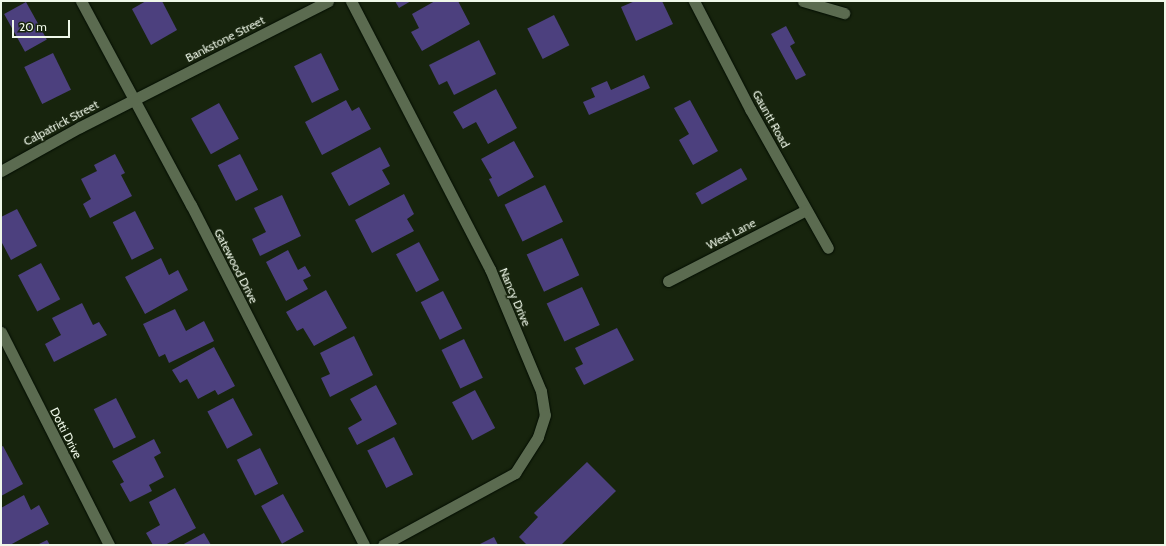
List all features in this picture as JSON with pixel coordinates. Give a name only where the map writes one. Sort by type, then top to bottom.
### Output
[{"type":"street","name":"Gatewood Drive","points":[[81,1],[194,212],[364,545]]},
{"type":"street","name":"Bankstone Street","points":[[134,100],[328,1]]},
{"type":"street","name":"Nancy Drive","points":[[351,1],[490,269],[541,392],[545,415],[538,437],[516,473],[383,545]]},
{"type":"street","name":"Gauntt Road","points":[[694,1],[750,109],[828,248]]},
{"type":"street","points":[[803,1],[844,13]]},
{"type":"street","name":"Calpatrick Street","points":[[1,171],[80,127],[134,100]]},
{"type":"street","name":"West Lane","points":[[668,281],[806,210]]},
{"type":"street","name":"Dotti Drive","points":[[1,332],[108,545]]},
{"type":"building","points":[[146,1],[162,1],[177,30],[151,45],[132,9]]},
{"type":"building","points":[[395,1],[411,1],[399,8]]},
{"type":"building","points":[[435,1],[458,1],[470,24],[422,51],[411,32],[419,28],[412,14]]},
{"type":"building","points":[[635,1],[662,1],[673,24],[636,41],[621,7]]},
{"type":"building","points":[[26,2],[47,40],[25,52],[4,14]]},
{"type":"building","points":[[554,15],[569,45],[543,59],[527,29]]},
{"type":"building","points":[[786,26],[795,43],[790,46],[806,75],[796,80],[771,34]]},
{"type":"building","points":[[479,40],[496,74],[454,95],[447,81],[439,85],[429,65]]},
{"type":"building","points":[[53,53],[71,90],[42,104],[24,67]]},
{"type":"building","points":[[321,53],[339,90],[312,103],[294,66]]},
{"type":"building","points":[[644,75],[650,88],[589,115],[583,102],[595,97],[591,88],[607,81],[611,90]]},
{"type":"building","points":[[496,89],[517,128],[488,144],[476,122],[463,129],[453,112]]},
{"type":"building","points":[[346,100],[352,111],[359,107],[371,129],[322,155],[305,122]]},
{"type":"building","points":[[690,100],[718,151],[693,165],[679,140],[689,134],[674,108]]},
{"type":"building","points":[[219,103],[239,139],[211,154],[191,119]]},
{"type":"building","points":[[514,141],[534,177],[498,197],[489,179],[492,178],[481,159]]},
{"type":"building","points":[[380,147],[390,166],[382,170],[390,184],[349,206],[331,173]]},
{"type":"building","points":[[115,154],[125,173],[121,175],[132,196],[90,218],[83,204],[91,199],[81,179],[97,171],[94,165]]},
{"type":"building","points":[[240,154],[258,190],[236,201],[218,165]]},
{"type":"building","points":[[741,168],[747,179],[702,205],[696,193]]},
{"type":"building","points":[[545,185],[563,222],[523,242],[505,205]]},
{"type":"building","points":[[404,194],[414,214],[407,219],[414,231],[372,253],[355,220]]},
{"type":"building","points":[[282,195],[301,236],[260,256],[252,239],[266,232],[254,208]]},
{"type":"building","points":[[17,209],[37,246],[11,260],[1,241],[1,217]]},
{"type":"building","points":[[135,211],[154,248],[132,260],[113,222]]},
{"type":"building","points":[[562,238],[579,275],[544,292],[527,254]]},
{"type":"building","points":[[419,242],[439,280],[416,292],[396,254]]},
{"type":"building","points":[[288,250],[298,270],[305,266],[311,276],[303,280],[308,289],[286,301],[266,262]]},
{"type":"building","points":[[161,258],[169,275],[178,270],[188,290],[145,314],[125,277]]},
{"type":"building","points":[[41,263],[60,299],[37,311],[18,275]]},
{"type":"building","points":[[582,287],[600,325],[564,342],[547,303]]},
{"type":"building","points":[[326,290],[347,328],[314,346],[303,328],[297,331],[286,312]]},
{"type":"building","points":[[443,291],[462,328],[440,340],[421,302]]},
{"type":"building","points":[[82,303],[93,325],[99,322],[107,335],[54,362],[45,344],[61,335],[52,318]]},
{"type":"building","points":[[175,309],[186,331],[204,321],[214,341],[169,363],[165,354],[159,357],[143,324]]},
{"type":"building","points":[[617,328],[634,360],[584,385],[575,368],[583,364],[575,348]]},
{"type":"building","points":[[354,336],[373,375],[330,397],[321,378],[330,374],[320,353]]},
{"type":"building","points":[[464,339],[483,378],[460,389],[442,350]]},
{"type":"building","points":[[214,347],[235,386],[218,395],[215,390],[198,399],[187,379],[180,383],[172,370]]},
{"type":"building","points":[[376,385],[397,424],[357,445],[348,428],[362,420],[350,399]]},
{"type":"building","points":[[475,390],[495,428],[472,440],[452,402]]},
{"type":"building","points":[[116,398],[136,437],[114,449],[94,409]]},
{"type":"building","points":[[233,398],[253,435],[227,449],[207,412]]},
{"type":"building","points":[[394,437],[413,474],[386,488],[367,451]]},
{"type":"building","points":[[154,439],[161,453],[154,457],[164,477],[149,485],[152,491],[130,502],[120,484],[124,482],[112,461]]},
{"type":"building","points":[[3,446],[23,484],[1,496],[1,447]]},
{"type":"building","points":[[260,448],[278,484],[255,495],[237,460]]},
{"type":"building","points":[[587,462],[616,491],[561,545],[527,545],[519,537],[538,517],[534,513]]},
{"type":"building","points":[[175,488],[196,528],[165,545],[153,545],[146,533],[160,525],[149,502]]},
{"type":"building","points":[[283,494],[304,532],[282,544],[261,506]]},
{"type":"building","points":[[24,495],[31,510],[39,505],[49,524],[10,545],[1,545],[1,508]]},
{"type":"building","points":[[204,533],[211,545],[182,545]]},
{"type":"building","points":[[494,537],[498,545],[478,545]]},
{"type":"building","points":[[47,540],[50,545],[37,545]]}]
